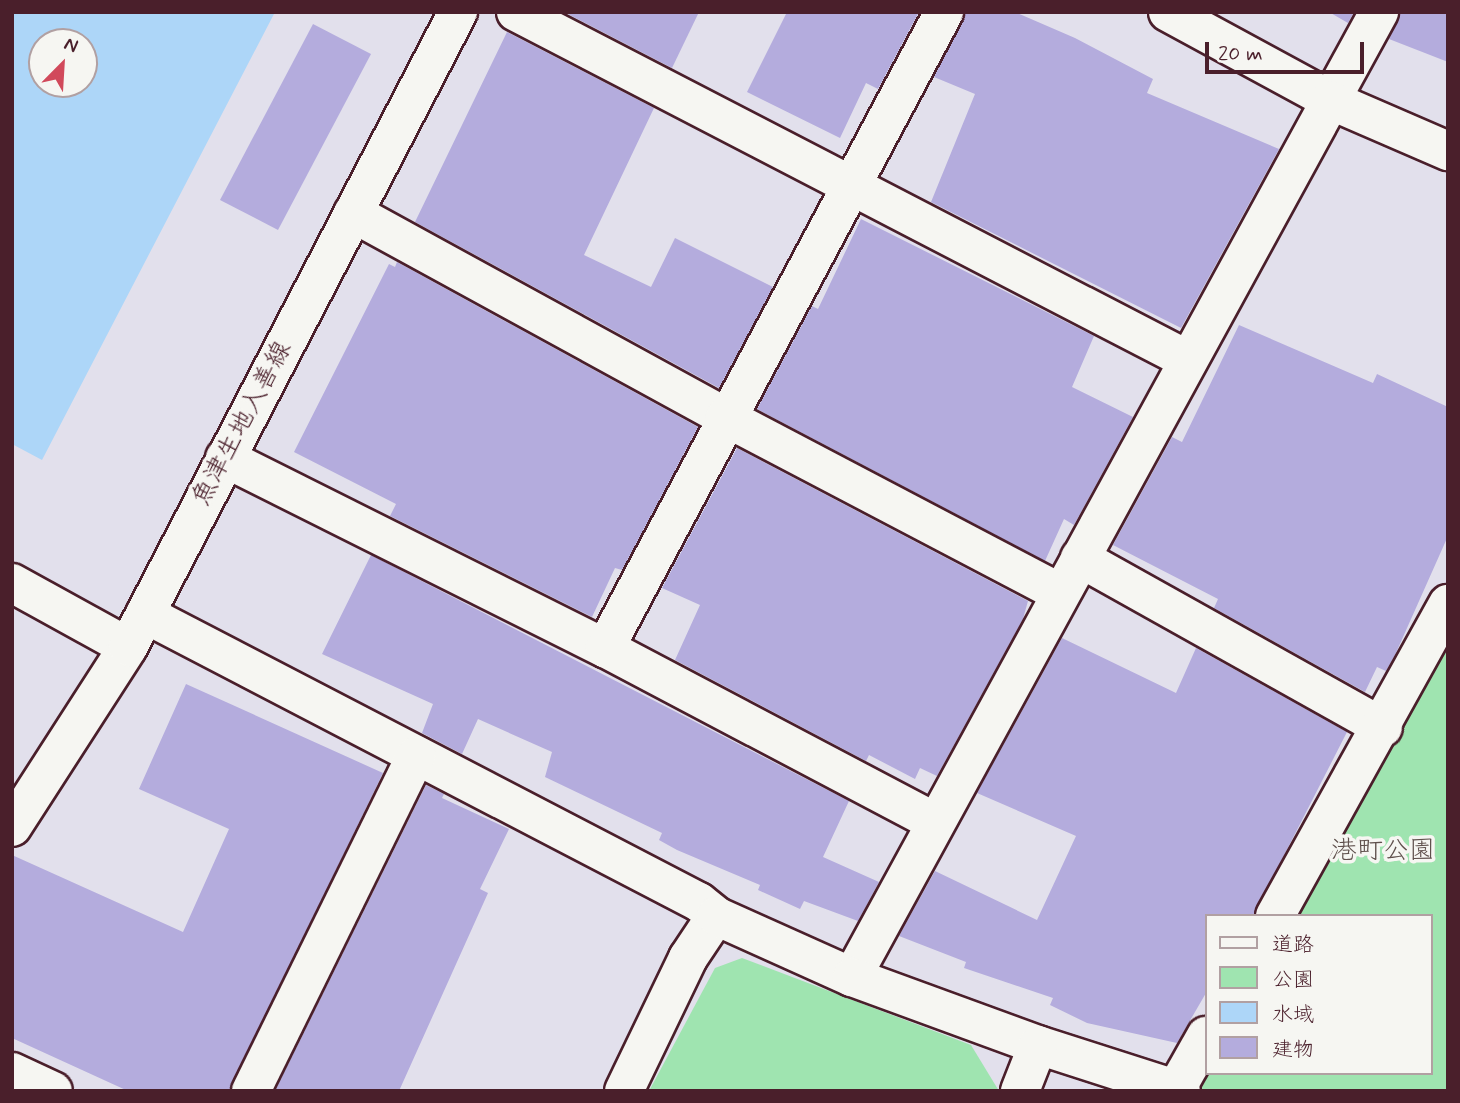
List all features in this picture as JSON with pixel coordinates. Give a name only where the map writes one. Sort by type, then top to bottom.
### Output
[{"type":"street","name":"魚津生地入善線","points":[[12,827],[136,630],[458,12]]},
{"type":"street","points":[[516,12],[1188,360]]},
{"type":"street","points":[[605,648],[944,12]]},
{"type":"street","points":[[1168,12],[1330,100],[1448,151]]},
{"type":"street","points":[[852,977],[1379,12]]},
{"type":"street","points":[[353,213],[726,417],[1060,593]]},
{"type":"street","points":[[225,458],[605,648],[935,822]]},
{"type":"street","points":[[1080,558],[1383,727]]},
{"type":"street","points":[[12,583],[136,630],[416,755],[699,902],[716,916],[852,977],[1038,1045],[1178,1090],[1204,1040]]},
{"type":"street","points":[[1276,914],[1383,727],[1448,604]]},
{"type":"street","points":[[251,1091],[416,755]]},
{"type":"street","points":[[624,1091],[688,958],[716,916]]},
{"type":"street","points":[[1020,1091],[1038,1045]]},
{"type":"street","points":[[12,1072],[53,1091]]},
{"type":"green space","name":"港町公園","points":[[1448,603],[1448,1091],[1181,1091],[1204,1074],[1432,1075],[1432,914],[1274,914]]},
{"type":"green space","points":[[742,958],[971,1045],[999,1091],[649,1091],[715,968]]},
{"type":"water","points":[[12,12],[275,12],[42,460],[12,444]]},
{"type":"building","points":[[564,12],[699,12],[672,68]]},
{"type":"building","points":[[787,12],[919,12],[878,89],[866,83],[840,138],[747,92]]},
{"type":"building","points":[[966,12],[1015,12],[1075,38],[1153,79],[1147,93],[1279,149],[1181,328],[931,202],[975,94],[934,77]]},
{"type":"building","points":[[1329,12],[1354,12],[1348,23]]},
{"type":"building","points":[[1401,12],[1448,12],[1448,62],[1389,39]]},
{"type":"building","points":[[313,24],[371,54],[278,230],[220,200]]},
{"type":"building","points":[[507,32],[654,108],[584,255],[651,287],[675,238],[773,287],[719,388],[415,222]]},
{"type":"building","points":[[861,219],[1094,336],[1072,387],[1133,417],[1074,525],[1064,519],[1045,561],[757,409],[812,306],[818,309]]},
{"type":"building","points":[[397,262],[698,427],[622,570],[615,568],[592,617],[390,516],[396,504],[294,452],[389,264],[395,267]]},
{"type":"building","points":[[1239,325],[1373,383],[1377,374],[1448,407],[1448,536],[1395,655],[1386,671],[1377,667],[1365,692],[1214,608],[1218,599],[1113,545],[1172,437],[1182,442]]},
{"type":"building","points":[[737,448],[1028,601],[1023,619],[937,776],[920,768],[915,779],[869,755],[866,761],[675,660],[700,605],[662,588]]},
{"type":"building","points":[[371,555],[849,801],[823,857],[879,882],[858,921],[804,901],[800,909],[758,890],[760,885],[677,850],[659,840],[662,833],[545,777],[552,752],[478,719],[462,754],[422,733],[433,704],[322,654]]},
{"type":"building","points":[[1062,638],[1176,693],[1196,648],[1347,732],[1254,914],[1204,914],[1204,996],[1177,1043],[1087,1023],[1050,1005],[1053,998],[964,968],[966,962],[899,936],[935,871],[1037,920],[1076,836],[977,793]]},
{"type":"building","points":[[186,684],[383,773],[229,1091],[128,1091],[12,1038],[12,855],[183,932],[229,829],[139,789]]},
{"type":"building","points":[[426,785],[444,794],[442,798],[509,829],[480,889],[488,893],[399,1091],[275,1091]]}]
